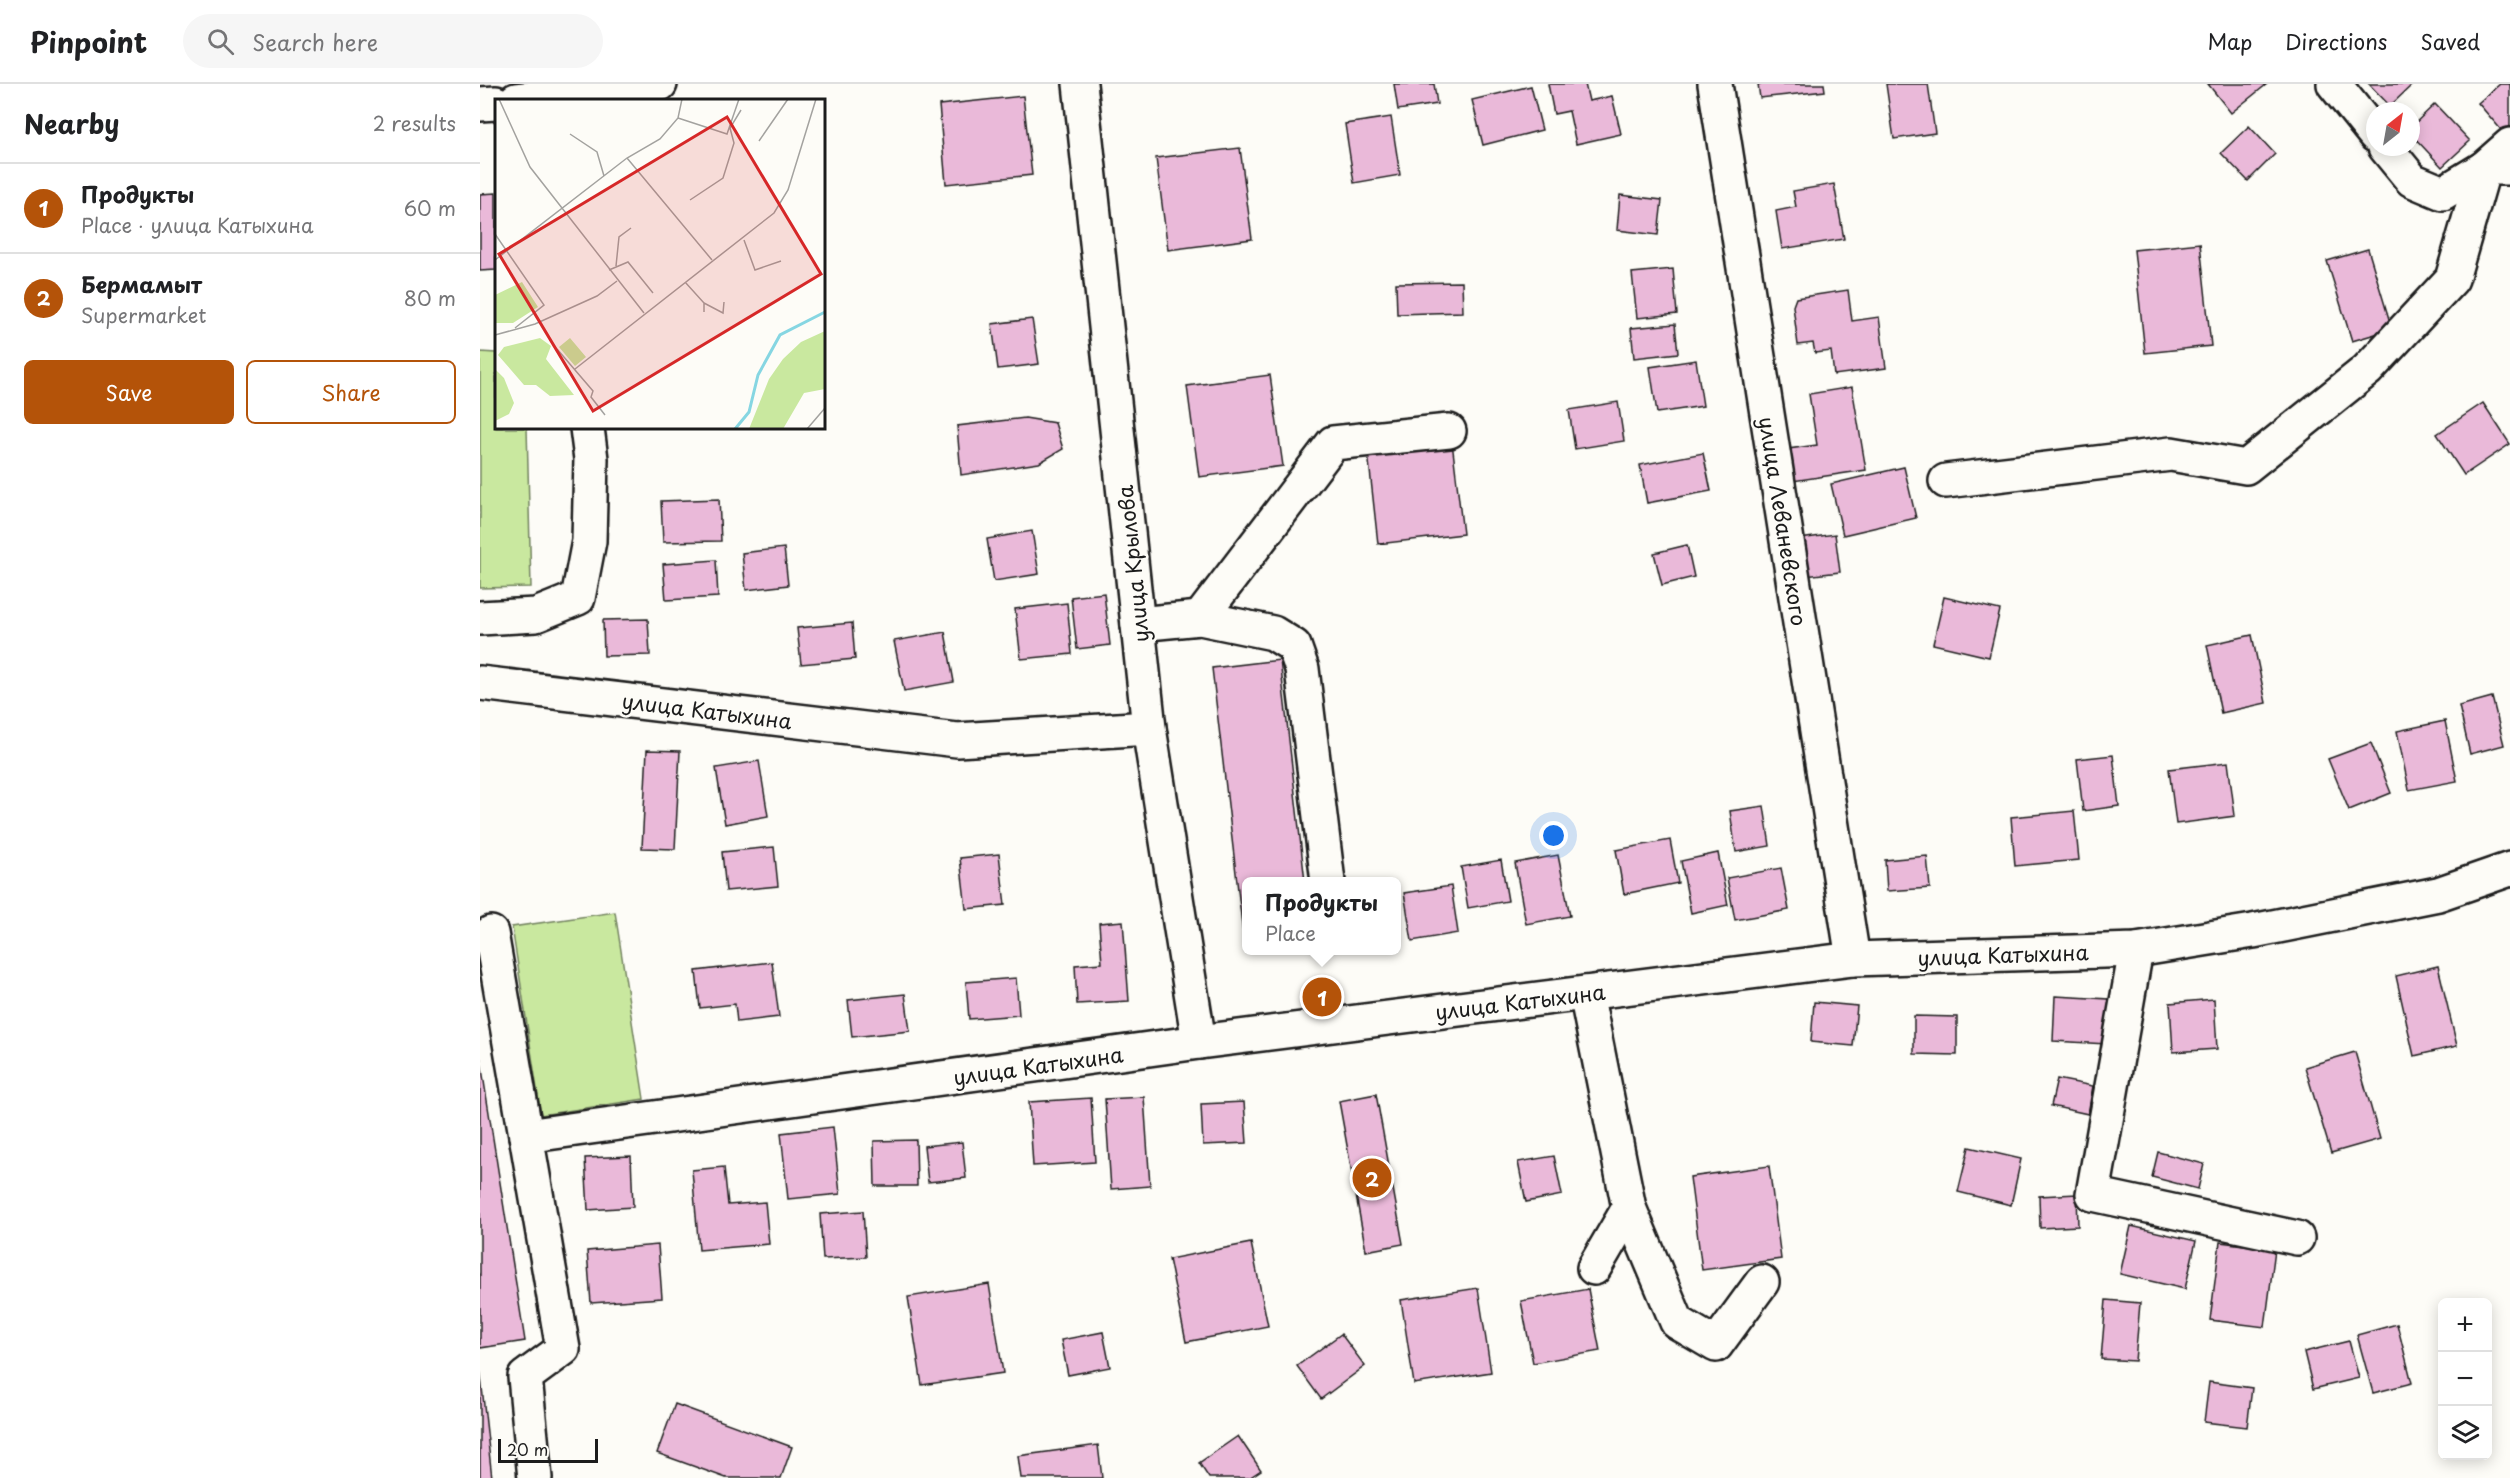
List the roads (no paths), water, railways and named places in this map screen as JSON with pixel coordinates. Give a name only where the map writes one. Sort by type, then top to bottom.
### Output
[{"type":"street","points":[[522,99],[551,94],[660,84]]},
{"type":"street","name":"улица Крылова","points":[[1080,84],[1149,728],[1200,1042]]},
{"type":"street","name":"улица Леваневского","points":[[1715,84],[1853,958]]},
{"type":"street","points":[[2334,84],[2366,124]]},
{"type":"street","points":[[480,104],[495,103]]},
{"type":"street","points":[[1946,481],[2171,454],[2246,466],[2367,370],[2452,279],[2497,168],[2510,145]]},
{"type":"street","points":[[2392,156],[2412,180],[2443,192],[2497,168]]},
{"type":"street","points":[[480,618],[536,615],[578,598],[589,541],[591,459],[587,429]]},
{"type":"street","points":[[1200,618],[1333,443],[1449,431]]},
{"type":"street","points":[[1138,624],[1200,618],[1273,633],[1294,646],[1302,669],[1327,877]]},
{"type":"street","name":"улица Катыхина","points":[[480,683],[957,740],[1149,728]]},
{"type":"street","name":"улица Катыхина","points":[[526,1136],[1200,1042],[1853,958],[2136,950],[2253,931],[2438,894],[2510,869]]},
{"type":"street","points":[[491,933],[563,1349],[525,1377],[534,1478]]},
{"type":"street","points":[[2136,950],[2093,1194],[2297,1238]]},
{"type":"street","points":[[1586,993],[1629,1208],[1677,1322],[1716,1345],[1762,1282]]},
{"type":"street","points":[[1594,1268],[1629,1208]]},
{"type":"place","name":"Продукты","points":[[1322,997]]},
{"type":"place","name":"Бермамыт","points":[[1372,1178]]}]
